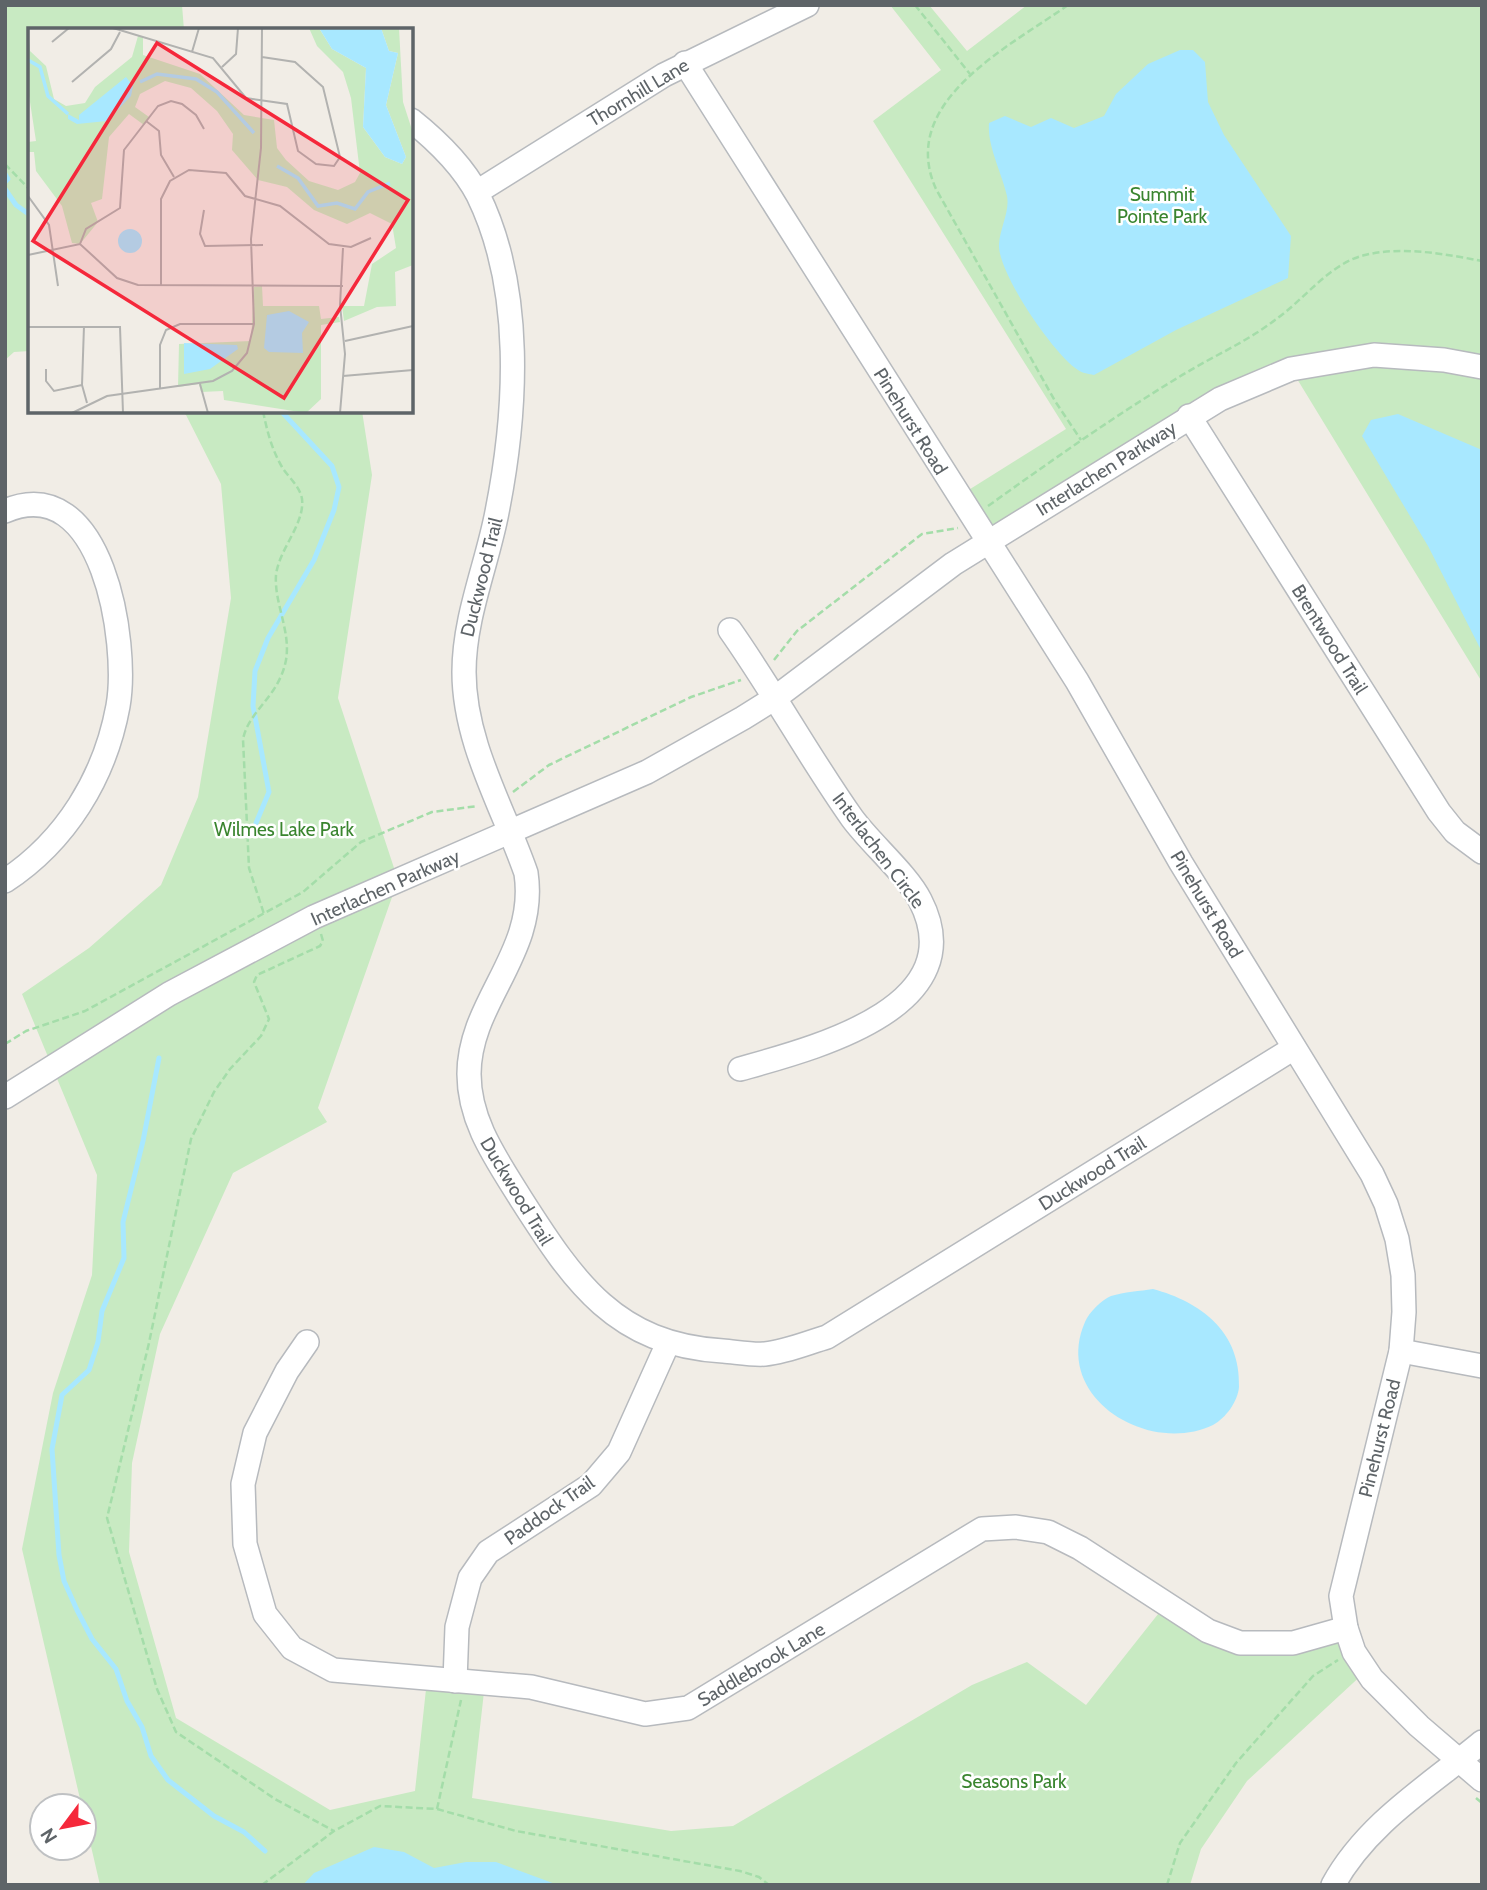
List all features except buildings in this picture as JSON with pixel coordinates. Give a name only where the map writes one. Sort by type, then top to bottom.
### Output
[{"type":"street","name":"Thornhill Lane","points":[[477,192],[685,63],[807,5]]},
{"type":"street","name":"Pinehurst Road","points":[[685,63],[1077,681],[1181,863],[1371,1174],[1386,1204],[1397,1239],[1403,1275],[1401,1351],[1341,1596],[1337,1630],[1372,1679],[1482,1780]]},
{"type":"street","name":"Duckwood Trail","points":[[413,122],[446,151],[477,192],[496,238],[505,277],[510,394],[505,465],[497,513],[464,640],[464,674],[470,727],[512,832],[526,873],[530,897],[520,939],[472,1050],[469,1074],[480,1129],[557,1256],[580,1286],[602,1306],[636,1329],[668,1343],[698,1350],[765,1354],[827,1337],[1294,1048]]},
{"type":"street","name":"Interlachen Parkway","points":[[5,1097],[169,994],[314,917],[647,772],[775,698],[953,564],[1220,399],[1291,369],[1374,355],[1444,360],[1482,367]]},
{"type":"street","name":"Brentwood Trail","points":[[1189,416],[1439,812],[1455,832],[1482,852]]},
{"type":"street","points":[[5,512],[30,505],[48,508],[64,514],[80,528],[109,589],[116,617],[120,674],[118,705],[103,761],[79,808],[47,848],[5,881]]},
{"type":"street","points":[[730,630],[775,698]]},
{"type":"street","name":"Interlachen Circle","points":[[740,1069],[815,1048],[885,1014],[917,984],[926,964],[931,940],[928,918],[919,898],[867,838],[775,698]]},
{"type":"street","name":"Saddlebrook Lane","points":[[307,1342],[288,1371],[255,1433],[243,1483],[245,1544],[265,1614],[292,1648],[333,1670],[531,1687],[645,1714],[688,1708],[982,1529],[1016,1527],[1048,1532],[1080,1548],[1208,1631],[1240,1643],[1293,1643],[1337,1630]]},
{"type":"street","name":"Paddock Trail","points":[[459,1681],[457,1628],[470,1578],[488,1552],[591,1485],[619,1452],[668,1343]]},
{"type":"street","points":[[1401,1351],[1482,1366]]},
{"type":"street","points":[[1334,1885],[1347,1860],[1376,1828],[1482,1742]]},
{"type":"path","points":[[915,5],[971,74]]},
{"type":"path","points":[[1068,5],[971,74],[942,108],[927,149],[931,177],[1055,401],[1081,440]]},
{"type":"path","points":[[5,164],[28,188]]},
{"type":"path","points":[[985,508],[1081,440],[1181,376],[1242,343],[1277,320],[1349,260],[1367,254],[1415,251],[1482,261]]},
{"type":"path","points":[[263,413],[271,447],[302,496],[302,508],[280,556],[277,596],[285,627],[286,659],[277,687],[245,728],[244,793],[249,868],[264,914]]},
{"type":"path","points":[[314,917],[323,941],[320,946],[257,975],[254,982],[268,1010],[267,1025],[261,1036],[230,1069],[214,1092],[191,1139],[149,1343],[107,1518],[157,1689],[176,1732],[275,1800],[334,1831]]},
{"type":"path","points":[[1167,1885],[1180,1843],[1236,1763],[1313,1676],[1340,1659],[1337,1630]]},
{"type":"path","points":[[437,1809],[459,1681]]},
{"type":"path","points":[[262,1885],[334,1831],[380,1806],[437,1809],[516,1831],[740,1871],[759,1877],[769,1885]]},
{"type":"green space","points":[[5,5],[182,5],[184,28],[28,28],[28,351],[14,352],[5,360]]},
{"type":"green space","name":"Summit Pointe Park","points":[[890,5],[929,5],[967,51],[1027,5],[1482,5],[1482,682],[1291,369],[989,542],[959,496],[1066,429],[873,121],[941,70]]},
{"type":"green space","name":"Seasons Park","points":[[184,413],[362,413],[372,475],[338,698],[398,880],[318,1108],[327,1122],[233,1173],[160,1334],[132,1463],[129,1552],[176,1718],[330,1810],[415,1791],[427,1680],[485,1683],[472,1798],[671,1831],[733,1826],[972,1685],[1027,1662],[1086,1705],[1166,1604],[1240,1643],[1346,1628],[1366,1671],[1247,1781],[1201,1849],[1190,1885],[100,1885],[95,1862],[98,1862],[98,1792],[78,1792],[22,1549],[53,1393],[92,1275],[97,1175],[22,994],[89,948],[161,885],[198,797],[231,598],[221,484]]},
{"type":"water","points":[[1180,50],[1193,50],[1205,62],[1208,102],[1224,135],[1291,236],[1288,278],[1176,330],[1094,375],[1084,373],[1055,348],[1029,312],[1007,273],[999,244],[1008,202],[990,141],[989,123],[1005,116],[1031,127],[1051,118],[1074,128],[1104,116],[1116,94],[1148,64]]},
{"type":"water","points":[[1398,414],[1482,450],[1482,652],[1428,546],[1362,436],[1371,420]]},
{"type":"water","points":[[1153,1289],[1202,1311],[1215,1322],[1233,1350],[1238,1368],[1238,1392],[1227,1414],[1213,1425],[1187,1433],[1161,1433],[1135,1426],[1112,1413],[1094,1396],[1082,1374],[1078,1349],[1085,1322],[1093,1310],[1111,1296]]},
{"type":"water","points":[[374,1847],[404,1852],[434,1868],[466,1862],[496,1862],[558,1885],[303,1885],[314,1873]]},
{"type":"waterway","points":[[5,174],[8,179],[5,182]]},
{"type":"waterway","points":[[5,189],[16,205],[28,214]]},
{"type":"waterway","points":[[256,823],[269,792],[253,706],[255,671],[268,638],[314,560],[334,510],[339,487],[332,466],[283,413]]},
{"type":"waterway","points":[[159,1058],[143,1141],[123,1222],[124,1258],[102,1311],[98,1342],[89,1370],[62,1395],[52,1449],[59,1555],[64,1581],[77,1610],[92,1639],[116,1669],[127,1701],[142,1727],[151,1756],[168,1780],[214,1816],[244,1832],[265,1851]]},
{"type":"park label","name":"Wilmes Lake Park","points":[[284,829]]}]
